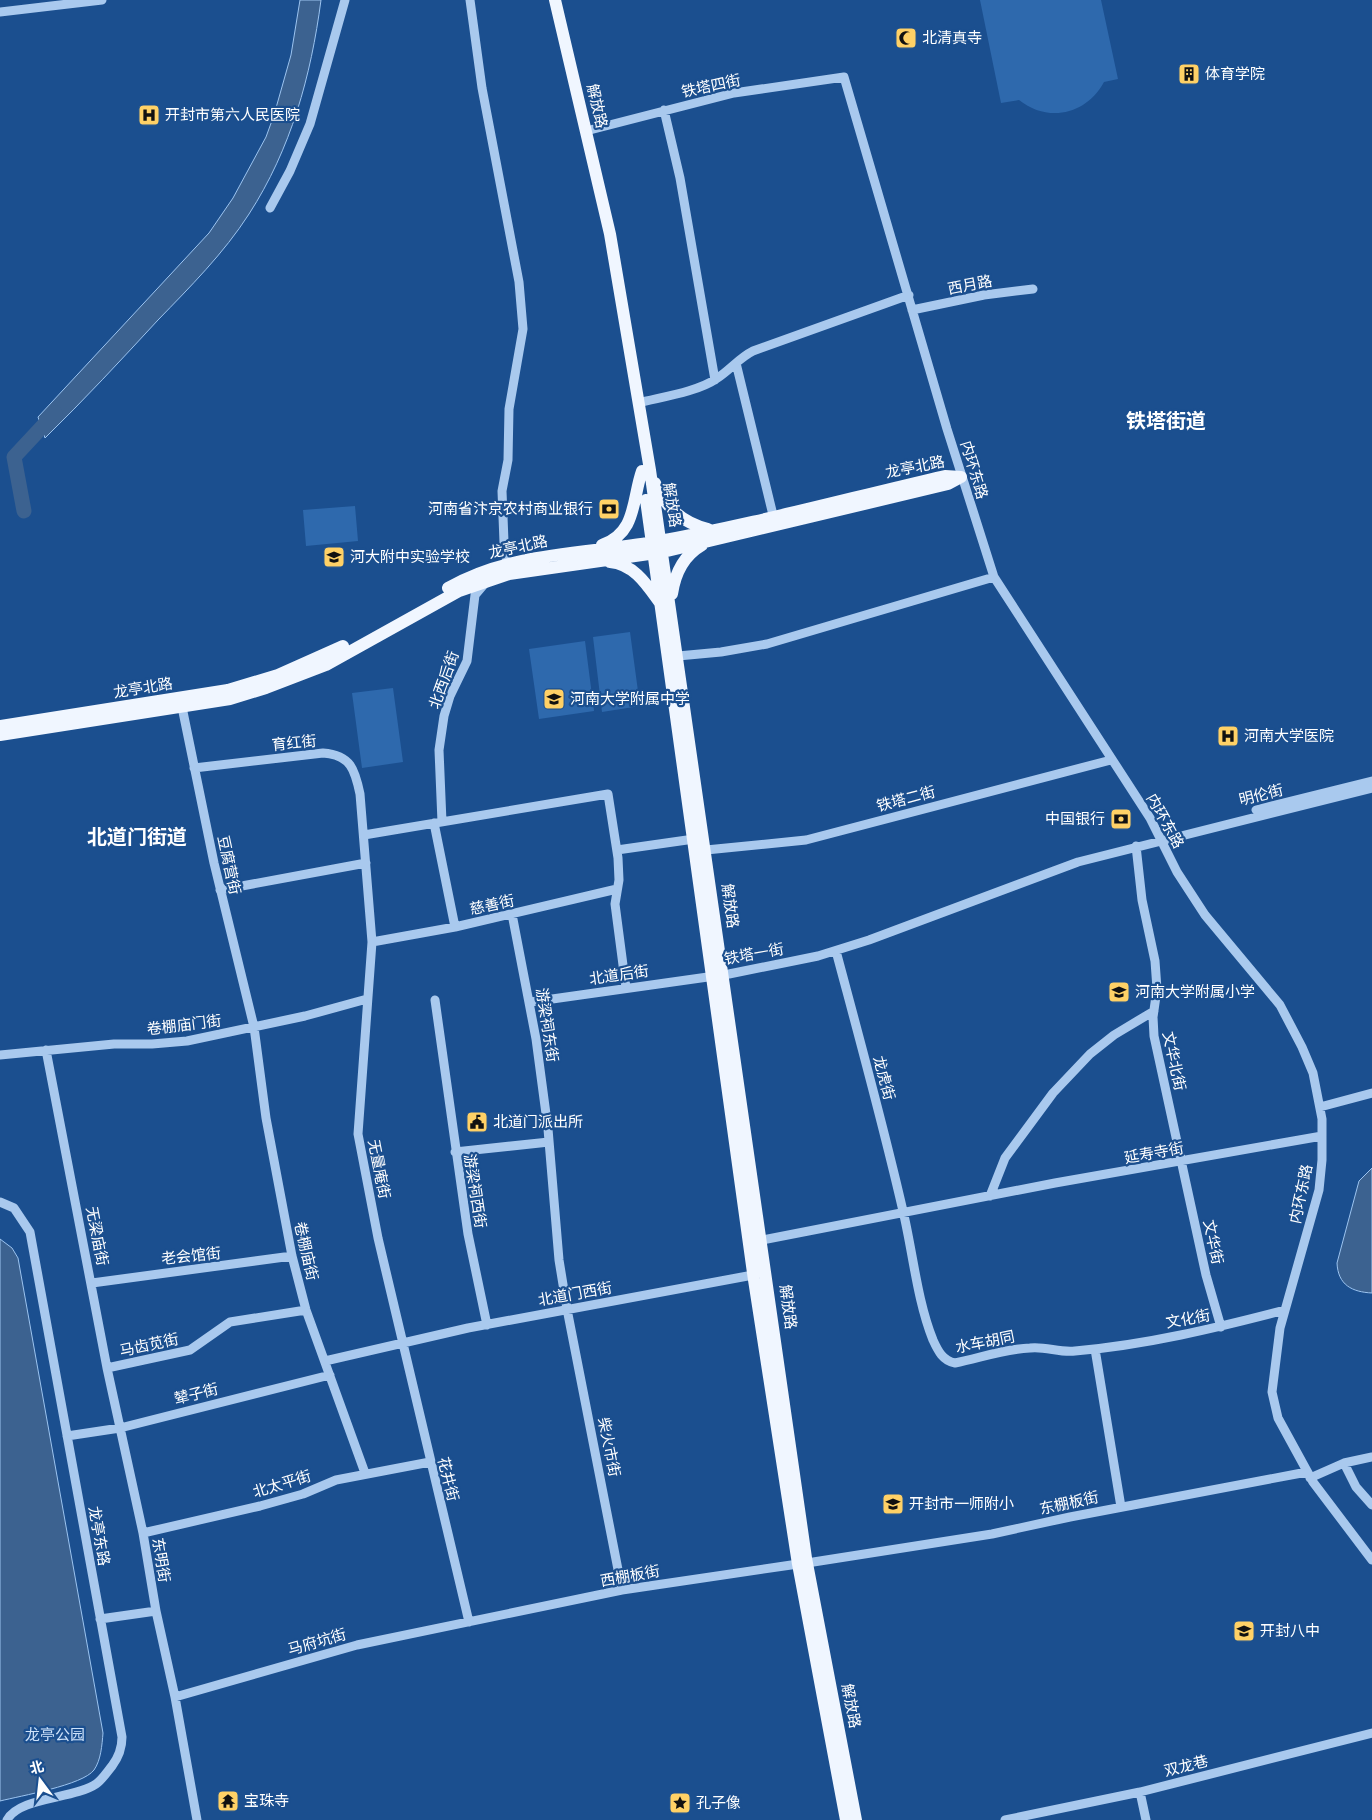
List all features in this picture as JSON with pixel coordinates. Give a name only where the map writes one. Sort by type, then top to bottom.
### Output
[{"type":"main road","name":"解放路","points":[[548,0],[604,235],[646,470]]},
{"type":"main road","name":"解放路","points":[[555,0],[610,234],[638,403],[666,606],[694,839],[720,973],[762,1240],[802,1564],[856,1820]]},
{"type":"main road","points":[[590,555],[610,542],[627,526],[633,514],[637,485],[646,470],[672,510],[712,534],[681,565],[675,577],[666,606]]},
{"type":"main road","name":"龙亭北路","points":[[712,534],[773,515],[945,476],[962,477]]},
{"type":"main road","name":"龙亭北路","points":[[0,726],[188,697],[254,683],[322,657],[380,628],[455,584],[507,564],[657,547],[948,484],[962,477]]},
{"type":"main road","name":"龙亭北路","points":[[0,735],[182,707],[248,694],[326,665],[459,591],[487,580],[590,555]]},
{"type":"main road","points":[[590,555],[633,571],[666,606]]},
{"type":"main road","name":"解放路","points":[[666,606],[678,656],[706,850],[753,1275],[846,1820]]},
{"type":"street","points":[[0,12],[102,0]]},
{"type":"street","points":[[270,208],[290,171],[310,124],[345,0]]},
{"type":"street","points":[[470,0],[482,88],[519,282],[523,329],[509,409],[508,460],[502,492],[507,564]]},
{"type":"street","name":"铁塔四街","points":[[586,131],[734,93],[844,77]]},
{"type":"street","name":"内环东路","points":[[844,77],[962,477],[994,577],[1150,818],[1177,872],[1211,924],[1280,1005],[1298,1038],[1313,1073],[1320,1107],[1322,1136],[1319,1190],[1276,1348],[1272,1400],[1278,1418],[1309,1475],[1329,1507],[1372,1560]]},
{"type":"street","points":[[664,110],[680,178],[715,380]]},
{"type":"street","name":"西月路","points":[[912,310],[984,295],[1033,289]]},
{"type":"street","points":[[638,403],[688,390],[715,380],[753,351],[909,295]]},
{"type":"street","points":[[736,363],[773,515]]},
{"type":"street","points":[[678,656],[721,652],[767,644],[994,577]]},
{"type":"street","name":"北西后街","points":[[438,823],[439,750],[444,716],[450,696],[467,661],[475,595],[487,580]]},
{"type":"street","name":"豆腐营街","points":[[182,707],[220,890],[254,1028]]},
{"type":"street","name":"育红街","points":[[194,768],[323,753],[336,754],[347,761],[355,772],[360,794],[364,835],[372,942],[367,999]]},
{"type":"street","name":"铁塔二街","points":[[706,850],[806,840],[1111,760]]},
{"type":"street","name":"明伦街","points":[[1158,837],[1372,782]]},
{"type":"street","name":"明伦街","points":[[1158,837],[1372,788]]},
{"type":"street","points":[[364,835],[608,794],[617,850],[619,880],[615,904],[626,988]]},
{"type":"street","points":[[438,823],[455,927]]},
{"type":"street","name":"铁塔一街","points":[[720,973],[770,967],[836,951],[1078,862],[1136,846],[1158,837]]},
{"type":"street","name":"铁塔一街","points":[[720,973],[834,946],[1078,856],[1158,837]]},
{"type":"street","points":[[617,850],[694,839]]},
{"type":"street","name":"文华北街","points":[[1136,846],[1142,900],[1156,961],[1157,989],[1154,1011],[1154,1036],[1183,1162]]},
{"type":"street","points":[[220,890],[366,863]]},
{"type":"street","name":"慈善街","points":[[372,942],[455,927],[617,889]]},
{"type":"street","name":"游梁祠东街","points":[[512,914],[530,1002],[549,1142],[560,1260],[567,1309]]},
{"type":"street","name":"龙虎街","points":[[836,951],[903,1212]]},
{"type":"street","name":"北道后街","points":[[530,1002],[720,973]]},
{"type":"street","name":"卷棚庙门街","points":[[0,1055],[187,1040],[254,1028],[367,999]]},
{"type":"street","name":"无量庵街","points":[[367,999],[358,1134],[378,1238],[402,1342]]},
{"type":"street","name":"游梁祠西街","points":[[435,1000],[468,1234],[487,1325]]},
{"type":"street","points":[[990,1196],[1005,1158],[1053,1093],[1090,1054],[1114,1035],[1154,1011]]},
{"type":"street","name":"卷棚庙街","points":[[254,1028],[266,1118],[292,1256],[306,1310],[365,1473]]},
{"type":"street","name":"无梁庙街","points":[[46,1050],[120,1428]]},
{"type":"street","points":[[1320,1107],[1372,1093]]},
{"type":"street","name":"延寿寺街","points":[[762,1240],[903,1212],[1322,1136]]},
{"type":"street","points":[[455,1152],[549,1142]]},
{"type":"street","name":"文华街","points":[[1183,1162],[1206,1275],[1220,1327]]},
{"type":"street","name":"龙亭东路","points":[[0,1202],[14,1208],[30,1232],[122,1737],[122,1745],[114,1762],[96,1784],[81,1791],[18,1809],[7,1820]]},
{"type":"street","name":"水车胡同","points":[[903,1212],[933,1340],[942,1358],[947,1362],[955,1363],[1008,1350],[1032,1347],[1064,1352],[1095,1349]]},
{"type":"street","name":"老会馆街","points":[[92,1283],[292,1256]]},
{"type":"street","name":"北道门西街","points":[[325,1361],[402,1342],[753,1275]]},
{"type":"street","name":"柴火市街","points":[[567,1309],[622,1590]]},
{"type":"street","name":"马齿苋街","points":[[107,1368],[190,1350],[230,1322],[306,1310]]},
{"type":"street","name":"文化街","points":[[1095,1349],[1220,1327],[1285,1310]]},
{"type":"street","name":"花井街","points":[[402,1342],[469,1622]]},
{"type":"street","points":[[1095,1349],[1121,1507]]},
{"type":"street","name":"辇子街","points":[[67,1436],[120,1428],[330,1374]]},
{"type":"street","name":"东明街","points":[[120,1428],[143,1533],[156,1611],[175,1697],[197,1820]]},
{"type":"street","name":"东棚板街","points":[[802,1564],[992,1534],[1121,1507],[1309,1475],[1372,1457]]},
{"type":"street","name":"北太平街","points":[[143,1533],[260,1506],[303,1494],[336,1480],[430,1462]]},
{"type":"street","points":[[1344,1464],[1356,1487],[1372,1504]]},
{"type":"street","name":"西棚板街","points":[[469,1622],[622,1590],[802,1564]]},
{"type":"street","points":[[100,1619],[156,1611]]},
{"type":"street","name":"马府坑街","points":[[175,1697],[357,1645],[469,1622]]},
{"type":"street","name":"双龙巷","points":[[1005,1820],[1140,1792],[1372,1733]]},
{"type":"street","points":[[1140,1792],[1146,1820]]},
{"type":"shaded area","points":[[300,0],[321,0],[317,28],[297,111],[277,164],[264,189],[229,242],[206,269],[45,438],[38,417],[209,233],[233,198],[266,137],[274,115],[291,55]]},
{"type":"shaded area","points":[[980,0],[1101,0],[1118,79],[1104,82],[1087,102],[1066,112],[1042,112],[1019,100],[1001,103]]},
{"type":"shaded area","points":[[355,506],[358,541],[306,546],[303,510]]},
{"type":"shaded area","points":[[630,632],[640,706],[602,712],[593,637]]},
{"type":"shaded area","points":[[585,641],[594,711],[539,719],[529,649]]},
{"type":"shaded area","points":[[393,688],[403,762],[362,768],[352,693]]},
{"type":"shaded area","points":[[1372,1168],[1372,1293],[1358,1291],[1347,1286],[1340,1277],[1337,1263],[1359,1181]]},
{"type":"shaded area","name":"龙亭公园","points":[[0,1239],[12,1248],[18,1258],[103,1733],[98,1762],[94,1770],[88,1775],[65,1785],[0,1801]]},
{"type":"waterway","points":[[24,511],[14,457],[55,413]]},
{"type":"place","name":"北清真寺","points":[[906,38]]},
{"type":"place","name":"体育学院","points":[[1189,74]]},
{"type":"place","name":"开封市第六人民医院","points":[[149,115]]},
{"type":"place","name":"河南省汴京农村商业银行","points":[[609,509]]},
{"type":"place","name":"河大附中实验学校","points":[[334,557]]},
{"type":"place","name":"河南大学附属中学","points":[[554,699]]},
{"type":"place","name":"河南大学医院","points":[[1228,736]]},
{"type":"place","name":"中国银行","points":[[1121,819]]},
{"type":"place","name":"河南大学附属小学","points":[[1119,992]]},
{"type":"place","name":"北道门派出所","points":[[477,1122]]},
{"type":"place","name":"开封市一师附小","points":[[893,1504]]},
{"type":"place","name":"开封八中","points":[[1244,1631]]},
{"type":"place","name":"宝珠寺","points":[[228,1801]]},
{"type":"place","name":"孔子像","points":[[680,1803]]},
{"type":"district","name":"铁塔街道","points":[[1166,421]]},
{"type":"district","name":"北道门街道","points":[[137,837]]}]
